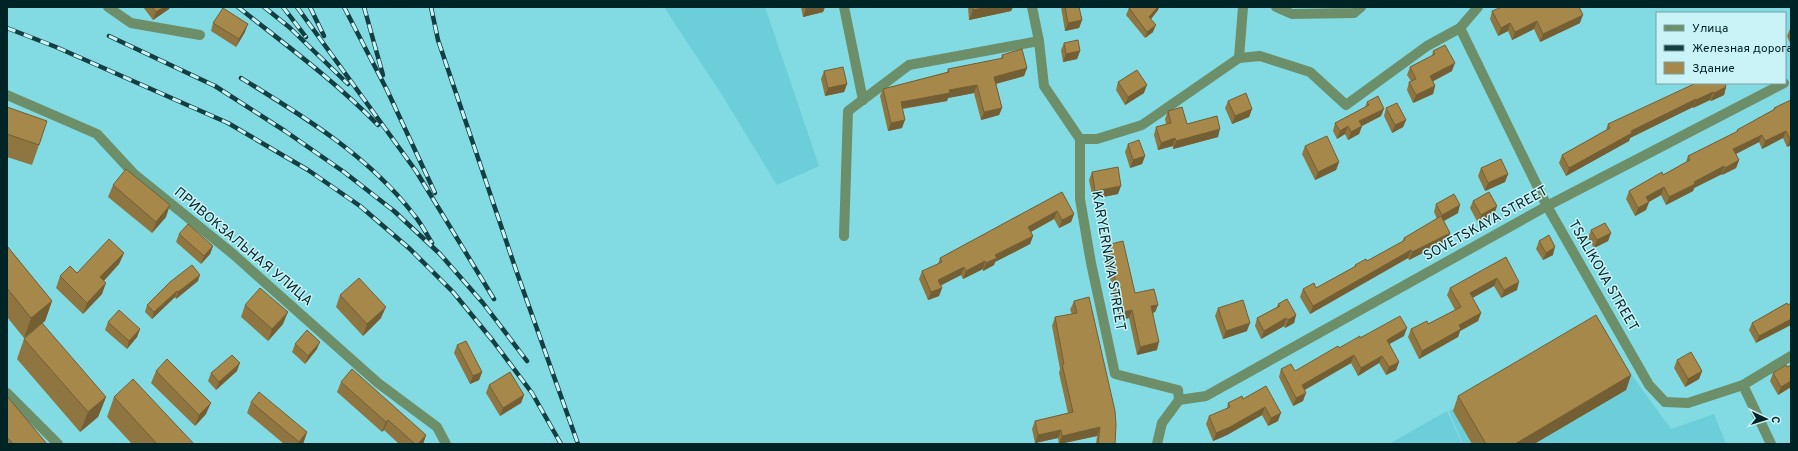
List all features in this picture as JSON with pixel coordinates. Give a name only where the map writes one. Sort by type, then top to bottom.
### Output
[{"type":"street","points":[[108,7],[132,23],[200,35]]},
{"type":"street","points":[[844,7],[863,100]]},
{"type":"street","points":[[1032,7],[1044,86],[1080,139],[1097,139],[1142,125],[1239,58],[1260,56],[1310,72],[1346,106],[1427,46],[1460,28],[1478,7]]},
{"type":"street","points":[[1239,58],[1243,7]]},
{"type":"street","points":[[1276,7],[1292,14],[1354,13],[1361,7]]},
{"type":"street","name":"TSALIKOVA STREET","points":[[1460,28],[1547,206],[1649,385],[1665,402],[1688,403],[1742,384],[1791,356]]},
{"type":"street","points":[[844,236],[848,111],[909,65],[1038,41]]},
{"type":"street","name":"SOVETSKAYA STREET","points":[[1179,400],[1206,396],[1547,206],[1783,84]]},
{"type":"street","name":"ПРИВОКЗАЛЬНАЯ УЛИЦА","points":[[7,95],[96,134],[134,174],[233,254],[378,383],[437,427],[446,444]]},
{"type":"street","name":"KARYERNAYA STREET","points":[[1080,139],[1080,199],[1091,263],[1115,374],[1178,390],[1179,400]]},
{"type":"street","points":[[1742,384],[1771,444]]},
{"type":"street","points":[[7,393],[58,444]]},
{"type":"street","points":[[1157,444],[1162,423],[1179,400]]},
{"type":"shaded area","points":[[664,7],[765,7],[819,166],[777,185],[722,95]]},
{"type":"shaded area","points":[[1595,325],[1671,429],[1714,414],[1726,444],[1463,444],[1449,411]]},
{"type":"shaded area","points":[[1447,411],[1462,444],[1389,444]]},
{"type":"building","points":[[152,7],[164,7],[156,12]]},
{"type":"building","points":[[973,7],[987,7],[973,10]]},
{"type":"building","points":[[1065,7],[1079,7],[1082,20],[1068,23]]},
{"type":"building","points":[[1158,7],[1149,17],[1156,25],[1147,32],[1129,8]]},
{"type":"building","points":[[1502,7],[1579,7],[1583,15],[1543,34],[1537,21],[1515,32],[1510,23],[1501,28],[1492,11]]},
{"type":"building","points":[[223,8],[248,24],[239,39],[213,23]]},
{"type":"building","points":[[1078,40],[1080,51],[1066,54],[1064,43]]},
{"type":"building","points":[[1445,45],[1455,63],[1430,76],[1435,86],[1416,95],[1409,82],[1416,79],[1410,67],[1435,54],[1433,51]]},
{"type":"building","points":[[1022,49],[1027,68],[994,77],[1002,108],[984,112],[977,85],[949,90],[950,93],[901,102],[905,120],[891,123],[883,89],[949,72],[948,69],[1003,58],[1002,55]]},
{"type":"building","points":[[843,67],[847,84],[828,88],[824,71]]},
{"type":"building","points":[[1137,70],[1147,85],[1128,97],[1118,82]]},
{"type":"building","points":[[1694,84],[1725,84],[1726,87],[1714,93],[1713,92],[1696,99],[1631,131],[1632,133],[1569,168],[1562,155],[1610,128],[1608,124]]},
{"type":"building","points":[[1246,93],[1252,109],[1235,116],[1228,101]]},
{"type":"building","points":[[1378,96],[1384,109],[1359,121],[1362,126],[1351,132],[1348,126],[1340,131],[1335,123],[1369,105],[1367,102]]},
{"type":"building","points":[[1791,100],[1790,139],[1786,131],[1765,141],[1762,135],[1733,149],[1739,160],[1725,168],[1724,166],[1694,182],[1695,184],[1669,197],[1664,187],[1646,197],[1649,202],[1638,208],[1629,191],[1662,172],[1663,175],[1690,160],[1688,156],[1738,131],[1737,130],[1775,109],[1774,108]]},
{"type":"building","points":[[1397,103],[1406,120],[1395,125],[1386,108]]},
{"type":"building","points":[[7,107],[47,121],[39,145],[7,134]]},
{"type":"building","points":[[1182,107],[1187,124],[1217,116],[1220,129],[1176,141],[1175,138],[1161,143],[1156,127],[1171,123],[1168,111]]},
{"type":"building","points":[[1327,136],[1339,162],[1318,172],[1305,146]]},
{"type":"building","points":[[1139,140],[1145,156],[1133,160],[1128,144]]},
{"type":"building","points":[[1501,159],[1508,174],[1488,183],[1481,168]]},
{"type":"building","points":[[1118,167],[1121,186],[1095,191],[1092,172]]},
{"type":"building","points":[[126,169],[170,205],[156,222],[113,185]]},
{"type":"building","points":[[1062,192],[1074,214],[1062,220],[1057,211],[1028,227],[1033,236],[995,255],[997,258],[986,263],[985,261],[966,271],[964,267],[938,280],[942,288],[931,292],[922,271],[942,262],[940,258]]},
{"type":"building","points":[[1489,192],[1497,206],[1481,215],[1473,201]]},
{"type":"building","points":[[1454,194],[1460,205],[1442,215],[1436,204]]},
{"type":"building","points":[[1441,216],[1450,233],[1412,252],[1411,250],[1313,306],[1303,289],[1314,283],[1316,288],[1366,259],[1367,261],[1405,240],[1404,238]]},
{"type":"building","points":[[1605,223],[1611,233],[1597,240],[1591,230]]},
{"type":"building","points":[[188,224],[213,246],[204,256],[179,234]]},
{"type":"building","points":[[1549,235],[1555,247],[1546,253],[1539,241]]},
{"type":"building","points":[[109,239],[124,253],[100,277],[106,283],[87,303],[60,276],[70,266],[77,273]]},
{"type":"building","points":[[1123,241],[1135,293],[1154,289],[1158,305],[1151,306],[1159,342],[1140,347],[1132,310],[1123,312],[1107,245]]},
{"type":"building","points":[[7,246],[52,301],[31,318],[7,288]]},
{"type":"building","points":[[1506,257],[1519,282],[1504,290],[1497,278],[1470,293],[1481,313],[1459,325],[1461,329],[1422,351],[1411,329],[1427,321],[1428,324],[1461,307],[1450,288]]},
{"type":"building","points":[[192,265],[200,275],[178,292],[177,291],[154,312],[147,305],[170,282]]},
{"type":"building","points":[[359,278],[386,307],[367,324],[340,295]]},
{"type":"building","points":[[260,288],[288,312],[272,329],[245,305]]},
{"type":"building","points":[[1089,297],[1115,411],[1115,444],[1098,444],[1100,427],[1062,436],[1061,430],[1038,435],[1035,421],[1073,412],[1062,364],[1064,364],[1055,317],[1077,313],[1074,301]]},
{"type":"building","points":[[1287,299],[1296,315],[1288,320],[1286,318],[1264,331],[1257,318],[1280,306],[1278,304]]},
{"type":"building","points":[[1243,300],[1250,323],[1226,331],[1218,308]]},
{"type":"building","points":[[1787,303],[1788,305],[1791,303],[1791,319],[1759,336],[1752,323]]},
{"type":"building","points":[[119,310],[140,329],[129,341],[108,322]]},
{"type":"building","points":[[1596,315],[1631,375],[1515,444],[1486,444],[1458,396]]},
{"type":"building","points":[[1400,316],[1407,328],[1387,340],[1399,362],[1389,367],[1382,356],[1361,368],[1354,355],[1302,385],[1306,393],[1296,398],[1281,369],[1291,364],[1295,371],[1338,346],[1339,348],[1360,336],[1360,338]]},
{"type":"building","points":[[42,323],[106,397],[88,412],[24,339]]},
{"type":"building","points":[[307,330],[320,342],[308,356],[295,344]]},
{"type":"building","points":[[466,341],[482,372],[473,376],[457,345]]},
{"type":"building","points":[[1691,352],[1702,371],[1688,379],[1677,360]]},
{"type":"building","points":[[232,355],[240,363],[219,382],[211,373]]},
{"type":"building","points":[[167,359],[211,403],[199,415],[156,371]]},
{"type":"building","points":[[1786,365],[1787,367],[1791,365],[1791,381],[1781,387],[1773,373]]},
{"type":"building","points":[[352,369],[426,435],[418,444],[415,444],[388,420],[386,422],[341,382]]},
{"type":"building","points":[[510,372],[524,395],[503,408],[489,385]]},
{"type":"building","points":[[133,379],[194,444],[157,444],[114,397]]},
{"type":"building","points":[[1266,386],[1281,413],[1271,418],[1265,407],[1230,427],[1216,433],[1209,416],[1230,407],[1228,403],[1242,396],[1243,399]]},
{"type":"building","points":[[259,392],[307,432],[299,442],[251,402]]},
{"type":"building","points":[[7,396],[47,444],[13,444],[7,437]]},
{"type":"railway","points":[[238,7],[345,93],[378,125]]},
{"type":"railway","points":[[264,7],[289,27],[348,84]]},
{"type":"railway","points":[[283,7],[306,37]]},
{"type":"railway","points":[[297,7],[416,171],[494,299]]},
{"type":"railway","points":[[310,7],[324,36]]},
{"type":"railway","points":[[344,7],[387,90],[435,193]]},
{"type":"railway","points":[[364,7],[383,75]]},
{"type":"railway","points":[[431,7],[438,40],[516,270],[578,444]]},
{"type":"railway","points":[[7,28],[56,47],[228,123],[308,170],[360,206],[410,249],[453,292],[493,341],[532,393],[561,444]]},
{"type":"railway","points":[[109,36],[215,86],[285,131],[344,172],[394,211],[440,254],[483,303],[527,361]]},
{"type":"railway","points":[[241,78],[311,122],[377,174],[419,221],[432,243]]}]
